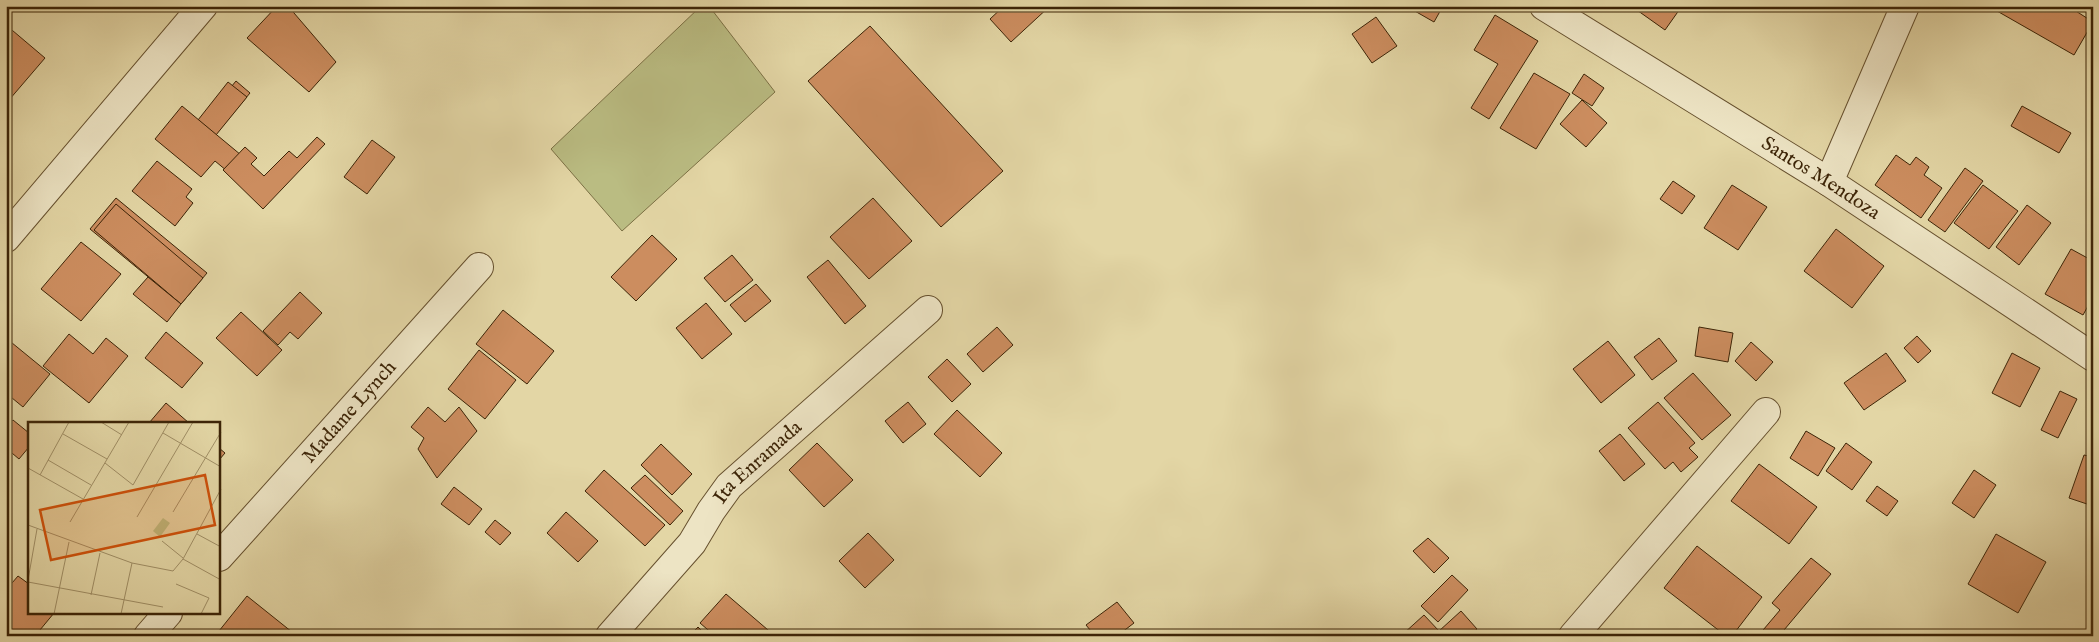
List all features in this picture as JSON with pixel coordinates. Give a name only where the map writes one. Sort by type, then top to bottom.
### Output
[{"type":"street","points":[[6,238],[203,6]]},
{"type":"street","name":"Santos Mendoza","points":[[1544,6],[1829,182],[2093,357]]},
{"type":"street","points":[[1829,182],[1905,6]]},
{"type":"street","name":"Madame Lynch","points":[[220,556],[479,267]]},
{"type":"street","name":"Ita Enramada","points":[[610,636],[692,543],[711,510],[729,486],[928,310]]},
{"type":"street","points":[[1573,636],[1766,412]]},
{"type":"street","points":[[148,636],[167,614]]},
{"type":"green space","points":[[701,6],[709,6],[775,92],[622,231],[551,149]]},
{"type":"building","points":[[277,6],[288,6],[336,62],[309,92],[247,38]]},
{"type":"building","points":[[1004,6],[1050,6],[1011,42],[990,19]]},
{"type":"building","points":[[1406,6],[1443,6],[1434,22]]},
{"type":"building","points":[[1635,6],[1682,6],[1665,30],[1634,8]]},
{"type":"building","points":[[1999,6],[2068,6],[2093,22],[2074,55],[1997,11]]},
{"type":"building","points":[[2080,6],[2093,6],[2093,12]]},
{"type":"building","points":[[1495,15],[1538,41],[1489,119],[1471,108],[1498,64],[1474,50]]},
{"type":"building","points":[[1376,17],[1397,46],[1372,63],[1352,34]]},
{"type":"building","points":[[6,25],[45,58],[9,100],[6,98]]},
{"type":"building","points":[[870,26],[1003,171],[941,227],[808,81]]},
{"type":"building","points":[[1534,73],[1570,94],[1536,149],[1500,128]]},
{"type":"building","points":[[1584,74],[1604,88],[1592,106],[1572,93]]},
{"type":"building","points":[[236,81],[250,93],[216,134],[202,122]]},
{"type":"building","points":[[228,82],[247,97],[216,135],[198,120]]},
{"type":"building","points":[[1582,100],[1607,123],[1586,147],[1560,124]]},
{"type":"building","points":[[182,106],[241,155],[227,171],[215,161],[201,177],[155,139]]},
{"type":"building","points":[[2022,106],[2071,133],[2059,153],[2011,126]]},
{"type":"building","points":[[317,137],[325,144],[263,209],[223,170],[245,147],[257,158],[251,164],[264,176],[289,151],[297,158]]},
{"type":"building","points":[[372,140],[395,157],[367,194],[344,177]]},
{"type":"building","points":[[1896,155],[1910,165],[1916,157],[1929,167],[1924,175],[1942,188],[1921,218],[1875,185]]},
{"type":"building","points":[[157,161],[192,189],[186,197],[193,203],[175,226],[132,191]]},
{"type":"building","points":[[1965,168],[1983,181],[1945,232],[1928,220]]},
{"type":"building","points":[[1673,181],[1695,196],[1682,214],[1660,199]]},
{"type":"building","points":[[1732,185],[1767,207],[1738,250],[1704,228]]},
{"type":"building","points":[[1983,185],[2018,211],[1989,249],[1954,223]]},
{"type":"building","points":[[116,198],[207,273],[181,304],[90,229]]},
{"type":"building","points":[[873,198],[912,241],[869,279],[830,237]]},
{"type":"building","points":[[116,204],[203,278],[181,304],[94,230]]},
{"type":"building","points":[[2027,205],[2051,223],[2019,265],[1996,247]]},
{"type":"building","points":[[1836,229],[1884,266],[1852,308],[1804,271]]},
{"type":"building","points":[[652,235],[677,259],[636,301],[611,277]]},
{"type":"building","points":[[81,242],[121,274],[81,321],[41,289]]},
{"type":"building","points":[[2071,249],[2093,261],[2093,297],[2083,315],[2045,294]]},
{"type":"building","points":[[732,255],[753,280],[725,302],[704,278]]},
{"type":"building","points":[[828,260],[866,306],[845,324],[807,277]]},
{"type":"building","points":[[148,277],[181,304],[167,322],[133,294]]},
{"type":"building","points":[[756,284],[771,301],[745,322],[730,305]]},
{"type":"building","points":[[300,292],[322,313],[298,339],[290,332],[278,345],[263,331]]},
{"type":"building","points":[[706,303],[732,334],[702,359],[676,328]]},
{"type":"building","points":[[503,310],[554,351],[527,384],[476,344]]},
{"type":"building","points":[[241,312],[282,350],[257,376],[216,338]]},
{"type":"building","points":[[997,327],[1013,345],[983,372],[967,354]]},
{"type":"building","points":[[1699,327],[1733,333],[1728,362],[1695,356]]},
{"type":"building","points":[[166,332],[203,363],[182,388],[145,358]]},
{"type":"building","points":[[69,334],[93,354],[106,338],[128,356],[89,403],[43,366]]},
{"type":"building","points":[[1917,336],[1931,351],[1918,363],[1904,348]]},
{"type":"building","points":[[6,338],[50,374],[23,407],[6,393]]},
{"type":"building","points":[[1659,338],[1677,361],[1652,380],[1634,357]]},
{"type":"building","points":[[1608,341],[1635,375],[1601,403],[1573,369]]},
{"type":"building","points":[[1751,342],[1773,362],[1756,381],[1735,361]]},
{"type":"building","points":[[479,350],[516,380],[485,419],[448,389]]},
{"type":"building","points":[[1886,353],[1906,381],[1864,410],[1844,383]]},
{"type":"building","points":[[2012,353],[2040,368],[2020,407],[1992,393]]},
{"type":"building","points":[[947,359],[971,384],[952,402],[928,377]]},
{"type":"building","points":[[1693,373],[1731,415],[1702,440],[1664,398]]},
{"type":"building","points":[[2060,391],[2077,399],[2058,438],[2041,430]]},
{"type":"building","points":[[908,402],[926,424],[903,443],[885,421]]},
{"type":"building","points":[[1658,402],[1695,443],[1689,448],[1698,457],[1681,472],[1673,462],[1665,469],[1628,428]]},
{"type":"building","points":[[166,403],[188,422],[150,422]]},
{"type":"building","points":[[428,407],[445,422],[459,407],[477,431],[437,478],[418,449],[424,438],[411,427]]},
{"type":"building","points":[[957,410],[1002,453],[980,477],[934,434]]},
{"type":"building","points":[[13,420],[28,432],[28,448],[19,459],[6,448],[6,427]]},
{"type":"building","points":[[1806,431],[1835,448],[1818,476],[1790,458]]},
{"type":"building","points":[[1620,434],[1645,464],[1624,481],[1599,451]]},
{"type":"building","points":[[817,443],[853,480],[824,507],[789,470]]},
{"type":"building","points":[[1846,443],[1872,462],[1852,490],[1826,471]]},
{"type":"building","points":[[661,444],[692,474],[672,495],[641,465]]},
{"type":"building","points":[[220,449],[225,453],[220,459]]},
{"type":"building","points":[[2084,455],[2093,457],[2093,506],[2069,498]]},
{"type":"building","points":[[1759,464],[1817,507],[1789,544],[1731,501]]},
{"type":"building","points":[[604,470],[665,525],[645,546],[585,491]]},
{"type":"building","points":[[1974,470],[1996,485],[1974,518],[1952,503]]},
{"type":"building","points":[[645,475],[683,511],[670,525],[631,488]]},
{"type":"building","points":[[1877,486],[1898,501],[1887,516],[1866,501]]},
{"type":"building","points":[[454,487],[482,509],[469,525],[441,504]]},
{"type":"building","points":[[566,512],[598,541],[578,562],[547,533]]},
{"type":"building","points":[[495,520],[511,533],[500,545],[485,532]]},
{"type":"building","points":[[868,533],[894,560],[865,588],[839,561]]},
{"type":"building","points":[[1996,534],[2046,562],[2018,613],[1968,584]]},
{"type":"building","points":[[1428,538],[1449,558],[1434,573],[1413,551]]},
{"type":"building","points":[[1697,546],[1762,597],[1732,636],[1726,636],[1664,588]]},
{"type":"building","points":[[1811,558],[1831,574],[1779,636],[1758,636],[1780,610],[1772,603]]},
{"type":"building","points":[[6,562],[12,566],[6,572]]},
{"type":"building","points":[[1452,575],[1468,590],[1438,622],[1421,606]]},
{"type":"building","points":[[18,576],[28,583],[28,614],[53,614],[35,636],[17,636],[6,627],[6,590]]},
{"type":"building","points":[[726,594],[775,636],[715,636],[700,623]]},
{"type":"building","points":[[247,596],[297,636],[215,636]]},
{"type":"building","points":[[1117,602],[1134,623],[1117,636],[1095,636],[1086,625]]},
{"type":"building","points":[[1461,611],[1477,629],[1469,636],[1404,636],[1403,634],[1424,615],[1439,631]]},
{"type":"building","points":[[698,627],[707,636],[689,636]]},
{"type":"building","points":[[1248,631],[1252,636],[1241,636]]}]
